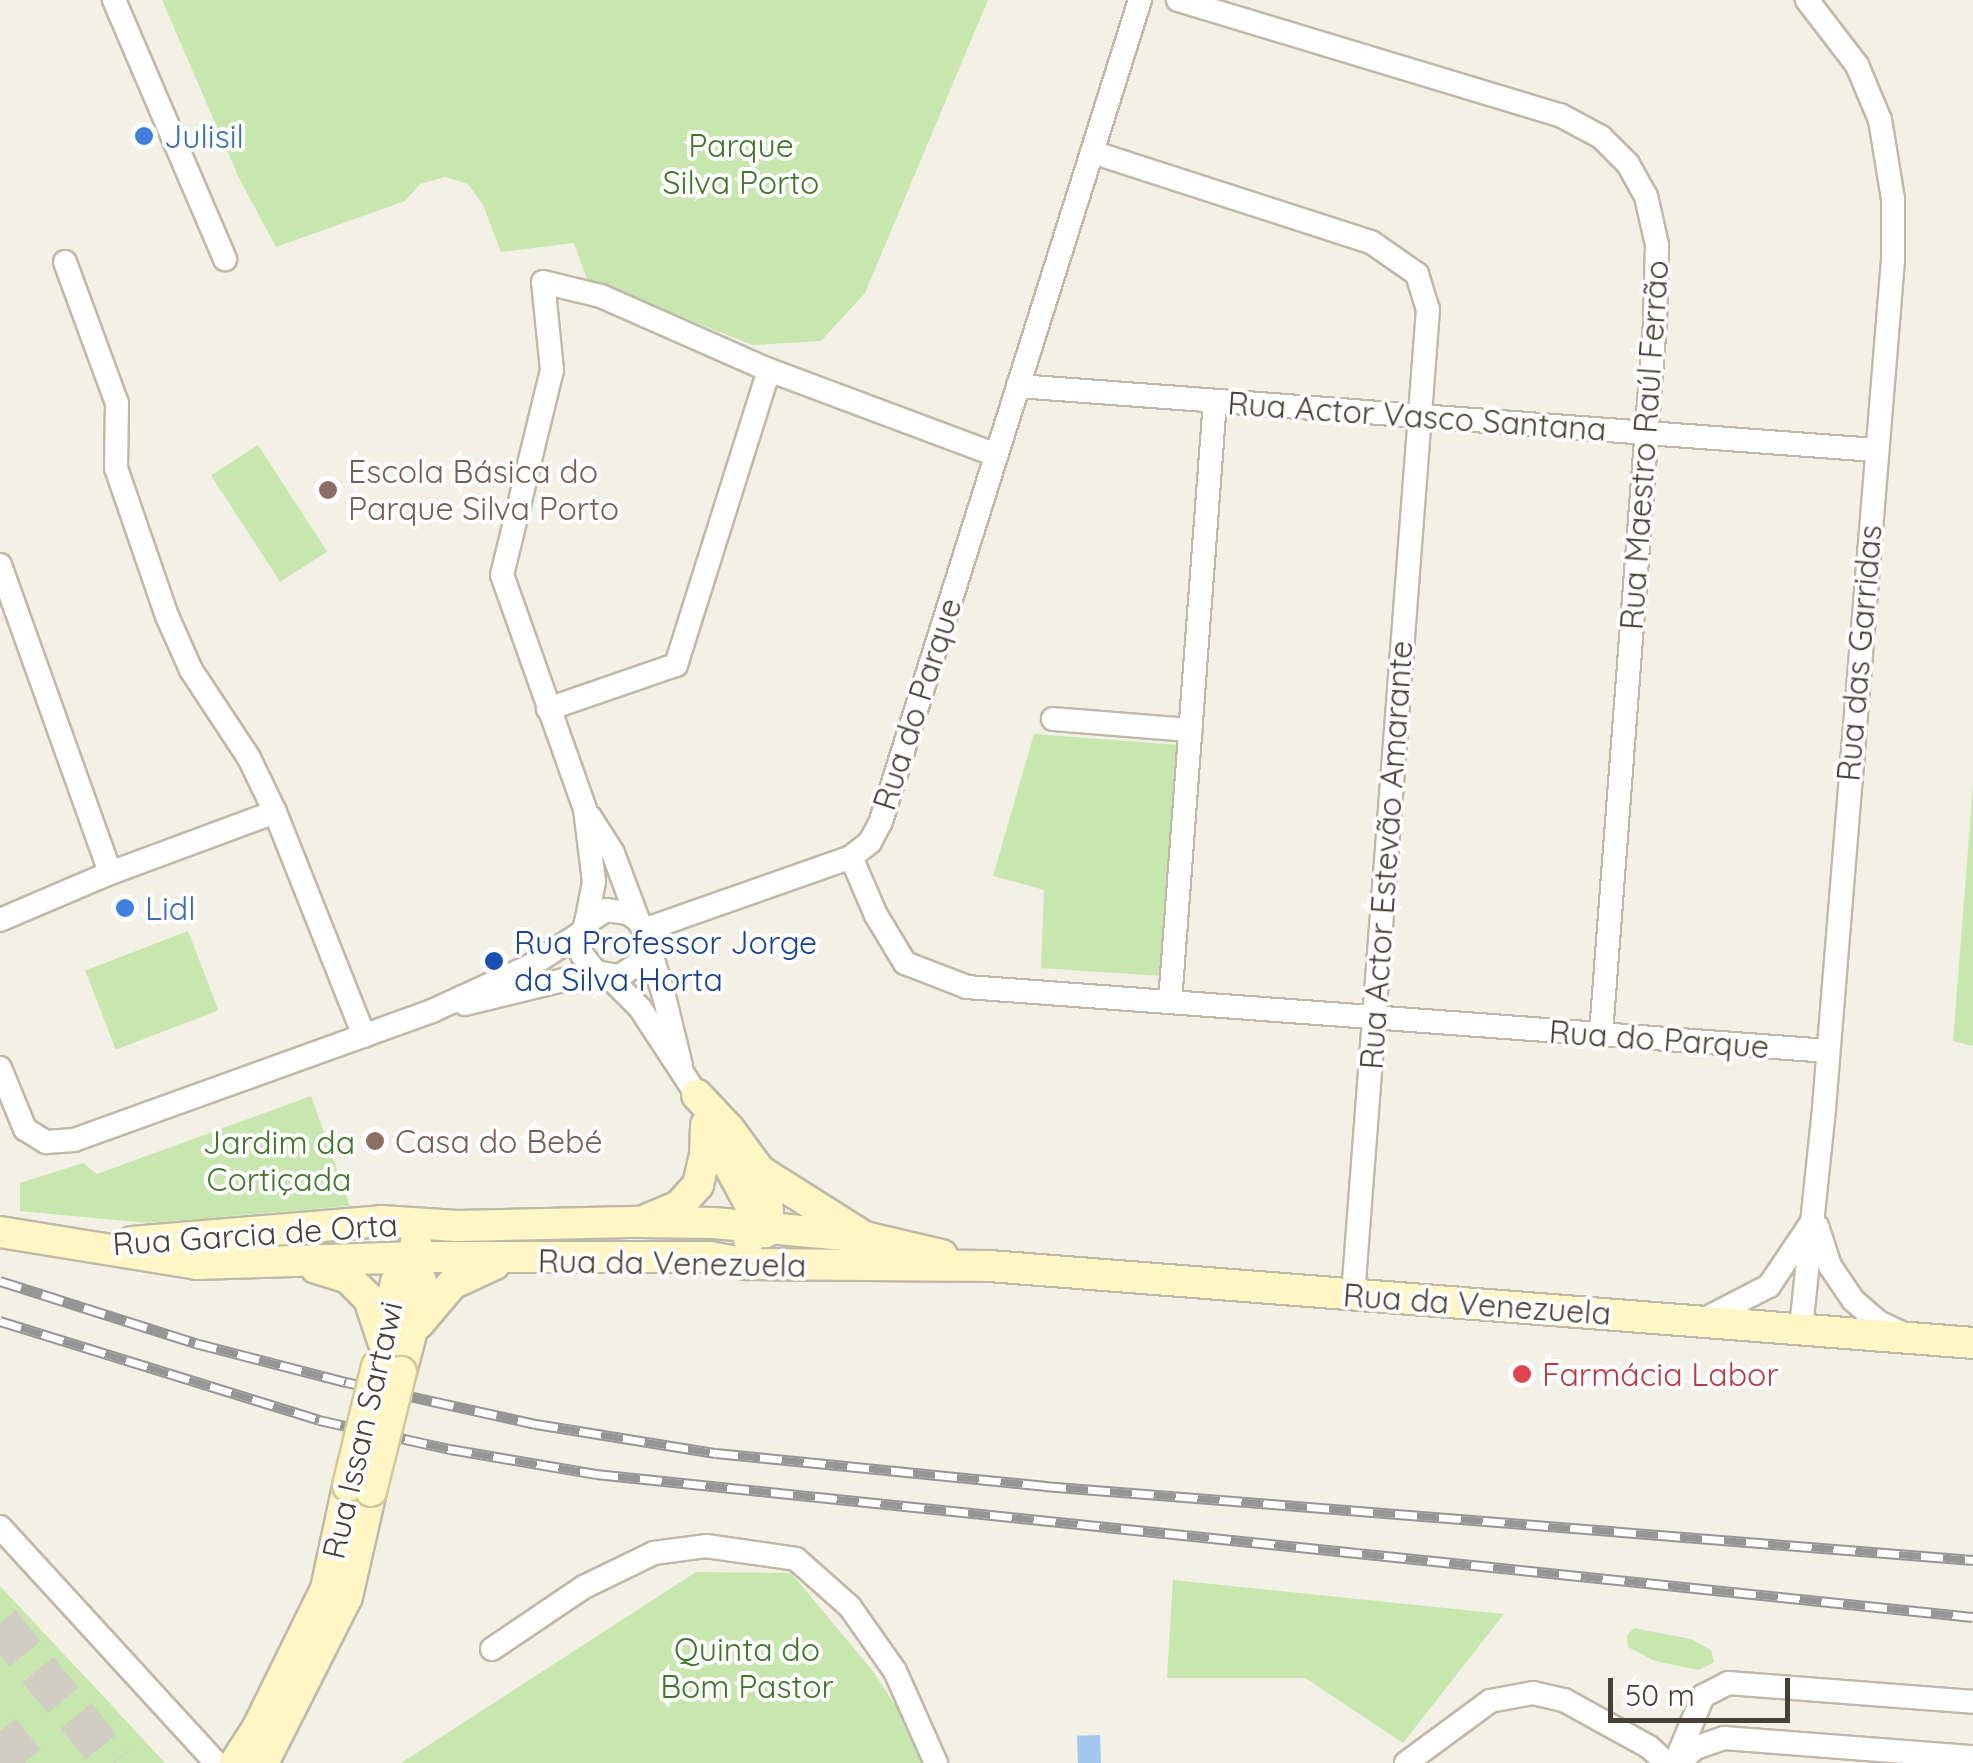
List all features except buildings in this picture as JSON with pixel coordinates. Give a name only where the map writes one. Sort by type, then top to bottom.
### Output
[{"type":"street","points":[[114,0],[225,259]]},
{"type":"street","name":"Rua do Parque","points":[[1140,0],[881,821],[870,842],[852,857],[876,915],[905,962],[967,987],[1828,1051]]},
{"type":"street","name":"Rua Maestro Raúl Ferrão","points":[[1178,0],[1560,114],[1601,137],[1628,164],[1646,196],[1658,245],[1601,1034]]},
{"type":"street","name":"Rua das Garridas","points":[[1800,1328],[1814,1218],[1893,259],[1889,161],[1880,120],[1857,65],[1807,0]]},
{"type":"street","name":"Rua Actor Estevão Amarante","points":[[1092,152],[1370,242],[1396,256],[1417,274],[1428,309],[1353,1295]]},
{"type":"street","points":[[66,262],[117,404],[116,468],[167,616],[191,670],[249,758],[275,812],[364,1036]]},
{"type":"street","points":[[681,1066],[643,931],[613,853],[585,810],[502,575],[552,370],[543,282],[601,296],[769,370],[996,455]]},
{"type":"street","points":[[548,709],[676,665],[769,370]]},
{"type":"street","name":"Rua Actor Vasco Santana","points":[[1018,386],[1876,450]]},
{"type":"street","points":[[1170,1002],[1215,401]]},
{"type":"street","points":[[0,565],[110,873]]},
{"type":"street","points":[[1052,720],[1191,730]]},
{"type":"street","points":[[585,810],[594,882],[582,955],[640,1008],[681,1066],[706,1125],[762,1228],[790,1254],[812,1266]]},
{"type":"street","points":[[0,920],[110,873],[275,812]]},
{"type":"street","points":[[643,931],[852,857]]},
{"type":"street","points":[[0,1068],[5,1098],[25,1129],[38,1139],[82,1138],[432,1011],[530,966],[606,910],[628,913],[643,931],[640,964],[620,976],[602,974],[432,1011]]},
{"type":"street","points":[[696,1095],[760,1171],[865,1237]]},
{"type":"street","points":[[640,1222],[679,1206],[692,1194],[703,1170],[706,1125]]},
{"type":"street","points":[[710,1257],[762,1228],[768,1202],[760,1171]]},
{"type":"street","points":[[1702,1320],[1769,1286],[1814,1218]]},
{"type":"street","points":[[1814,1218],[1830,1266],[1852,1300],[1878,1322],[1922,1340]]},
{"type":"street","name":"Rua Garcia de Orta","points":[[92,1246],[380,1221],[418,1224]]},
{"type":"street","name":"Rua da Venezuela","points":[[418,1224],[640,1222],[762,1228],[865,1237],[988,1266]]},
{"type":"street","name":"Rua Issan Sartawi","points":[[235,1763],[258,1729],[326,1589],[360,1488],[393,1353],[396,1282],[414,1257],[418,1224]]},
{"type":"street","name":"Rua Garcia de Orta","points":[[0,1232],[198,1264],[298,1264],[414,1257]]},
{"type":"street","name":"Rua da Venezuela","points":[[414,1257],[710,1257],[747,1264],[988,1266],[1970,1344]]},
{"type":"street","points":[[298,1264],[348,1278],[360,1288],[393,1353],[452,1284],[496,1264],[524,1259]]},
{"type":"street","name":"Rua Issan Sartawi","points":[[262,1763],[346,1597],[360,1488]]},
{"type":"street","points":[[0,1528],[216,1763]]},
{"type":"street","points":[[492,1650],[584,1588],[654,1552],[706,1546],[796,1559],[895,1671],[936,1763]]},
{"type":"street","points":[[1674,1763],[1703,1696],[1728,1683],[1973,1702]]},
{"type":"street","points":[[1406,1763],[1490,1701],[1533,1693],[1564,1700],[1674,1763]]},
{"type":"street","points":[[1674,1763],[1695,1748],[1724,1738],[1973,1757]]},
{"type":"green space","name":"Parque Silva Porto","points":[[162,0],[988,0],[865,293],[821,341],[752,345],[587,279],[574,243],[501,252],[483,205],[468,184],[445,177],[420,184],[405,201],[276,247],[239,178]]},
{"type":"green space","points":[[258,445],[327,552],[280,582],[211,475]]},
{"type":"green space","points":[[1034,734],[1180,745],[1162,976],[1041,968],[1044,890],[993,876]]},
{"type":"green space","points":[[1973,786],[1973,1046],[1953,1041]]},
{"type":"green space","points":[[188,931],[218,1010],[116,1050],[85,970]]},
{"type":"green space","name":"Jardim da Cortiçada","points":[[311,1096],[350,1206],[148,1223],[20,1211],[20,1183],[83,1163],[97,1174]]},
{"type":"green space","name":"Quinta do Bom Pastor","points":[[696,1572],[791,1573],[872,1670],[913,1732],[927,1763],[401,1763]]},
{"type":"green space","points":[[1173,1580],[1504,1614],[1403,1743],[1305,1678],[1167,1678]]},
{"type":"green space","points":[[0,1586],[104,1697],[165,1763],[0,1763]]},
{"type":"green space","points":[[1634,1628],[1691,1639],[1711,1650],[1714,1662],[1699,1670],[1655,1661],[1628,1647],[1627,1636]]},
{"type":"water","points":[[1100,1735],[1101,1763],[1078,1763],[1077,1736]]},
{"type":"tunnel","points":[[0,1623],[114,1763]]},
{"type":"tunnel","points":[[0,1731],[26,1763]]},
{"type":"railway","points":[[0,1281],[195,1343],[346,1382],[536,1424],[716,1453],[1044,1486],[1973,1560]]},
{"type":"railway","points":[[0,1321],[319,1420],[450,1449],[596,1474],[1973,1617]]},
{"type":"place","name":"Julisil","points":[[144,136]]},
{"type":"place","name":"Escola Básica do Parque Silva Porto","points":[[328,490]]},
{"type":"place","name":"Lidl","points":[[125,908]]},
{"type":"place","name":"Rua Professor Jorge da Silva Horta","points":[[494,961]]},
{"type":"place","name":"Casa do Bebé","points":[[375,1141]]},
{"type":"place","name":"Farmácia Labor","points":[[1522,1374]]}]
